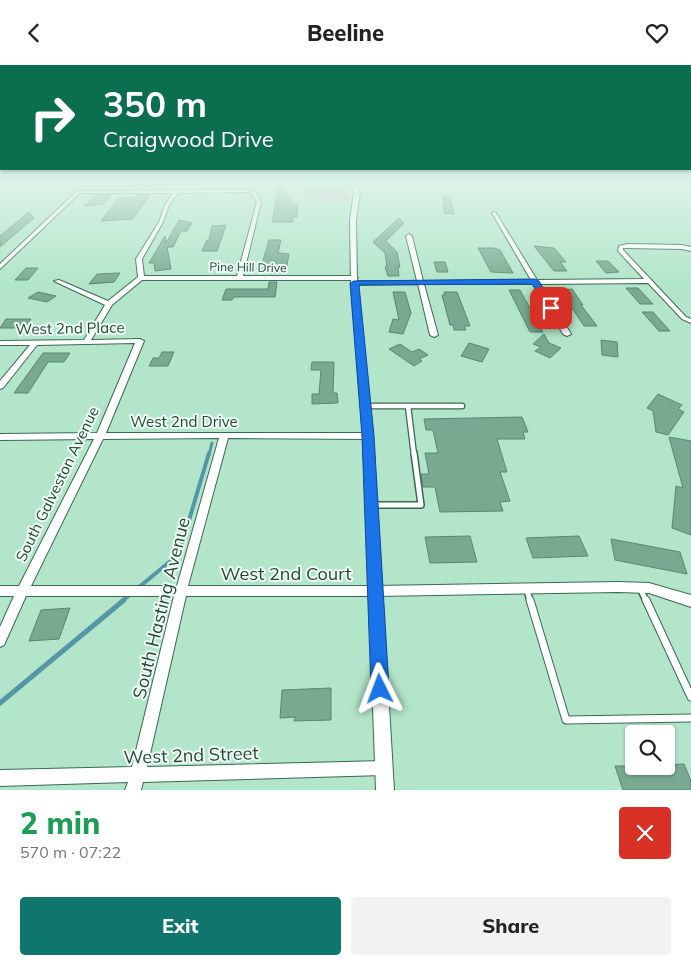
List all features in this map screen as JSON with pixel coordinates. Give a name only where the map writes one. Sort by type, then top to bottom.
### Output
[{"type":"street","points":[[0,267],[52,218]]},
{"type":"street","points":[[86,342],[109,304],[140,278],[139,259],[163,218]]},
{"type":"street","points":[[240,278],[255,218]]},
{"type":"street","points":[[353,218],[354,280],[366,406],[372,505],[385,790]]},
{"type":"street","points":[[497,218],[567,334]]},
{"type":"street","points":[[409,236],[434,335]]},
{"type":"street","points":[[691,249],[682,247],[621,247],[620,250],[684,318],[691,321]]},
{"type":"street","points":[[0,260],[7,260]]},
{"type":"street","name":"Pine Hill Drive","points":[[140,278],[354,280],[421,283],[649,281]]},
{"type":"street","points":[[57,281],[109,304]]},
{"type":"street","name":"West 2nd Place","points":[[0,343],[140,341]]},
{"type":"street","name":"South Galveston Avenue","points":[[0,641],[22,591],[100,435],[140,341]]},
{"type":"street","points":[[0,386],[35,343]]},
{"type":"street","name":"West 2nd Drive","points":[[0,437],[100,435],[368,436]]},
{"type":"street","name":"South Hasting Avenue","points":[[133,790],[181,591],[224,435]]},
{"type":"street","name":"West 2nd Court","points":[[0,591],[376,591],[649,588],[691,601]]},
{"type":"street","name":"West 2nd Street","points":[[0,778],[384,768]]},
{"type":"lane","points":[[366,406],[462,406]]},
{"type":"lane","points":[[372,505],[421,505],[408,406]]},
{"type":"lane","points":[[527,588],[566,720],[691,718]]},
{"type":"lane","points":[[640,588],[691,697]]},
{"type":"building","points":[[22,218],[34,218],[0,247],[0,236]]},
{"type":"building","points":[[103,218],[134,218],[133,219],[101,221]]},
{"type":"building","points":[[273,218],[293,218],[293,222],[272,222]]},
{"type":"building","points":[[399,218],[404,223],[386,241],[397,252],[400,267],[398,267],[399,276],[388,276],[385,267],[387,267],[385,253],[373,242]]},
{"type":"building","points":[[179,220],[192,223],[187,231],[181,231],[173,247],[167,247],[171,269],[155,271],[154,263],[149,263],[165,236],[166,243]]},
{"type":"building","points":[[226,225],[217,251],[202,251],[207,240],[209,240],[212,226]]},
{"type":"building","points":[[269,240],[281,240],[278,253],[289,254],[286,271],[270,274],[271,271],[260,271]]},
{"type":"building","points":[[534,246],[554,248],[566,262],[560,262],[567,271],[554,271]]},
{"type":"building","points":[[478,248],[500,250],[513,273],[491,272]]},
{"type":"building","points":[[596,261],[608,261],[619,272],[606,273]]},
{"type":"building","points":[[434,262],[445,262],[448,272],[437,272]]},
{"type":"building","points":[[26,268],[38,268],[28,280],[15,280]]},
{"type":"building","points":[[120,273],[114,282],[89,284],[97,274]]},
{"type":"building","points":[[269,282],[277,282],[275,297],[234,297],[232,300],[222,300],[226,289],[268,289]]},
{"type":"building","points":[[626,288],[638,288],[653,304],[640,304]]},
{"type":"building","points":[[572,289],[583,305],[581,305],[597,326],[584,326],[560,290]]},
{"type":"building","points":[[509,290],[520,290],[543,332],[530,332]]},
{"type":"building","points":[[38,292],[56,296],[47,302],[28,298]]},
{"type":"building","points":[[393,292],[405,292],[411,313],[403,334],[389,332],[393,319],[399,320]]},
{"type":"building","points":[[444,292],[457,292],[470,326],[464,326],[466,330],[454,330],[453,325],[450,325],[442,295],[445,295]]},
{"type":"building","points":[[642,312],[653,312],[670,331],[659,331]]},
{"type":"building","points":[[6,319],[31,319],[24,328],[0,328]]},
{"type":"building","points":[[544,334],[549,343],[561,348],[550,358],[535,351],[541,347],[533,344]]},
{"type":"building","points":[[601,340],[617,342],[618,357],[602,355]]},
{"type":"building","points":[[469,343],[489,349],[482,362],[461,356]]},
{"type":"building","points":[[400,344],[412,352],[419,349],[428,355],[419,359],[422,361],[414,366],[389,349]]},
{"type":"building","points":[[162,352],[174,352],[168,366],[149,366],[153,358],[159,358]]},
{"type":"building","points":[[43,353],[70,353],[64,362],[48,362],[28,393],[14,393]]},
{"type":"building","points":[[312,362],[334,362],[333,393],[337,393],[338,403],[312,404],[312,394],[319,394],[321,370],[311,370]]},
{"type":"building","points":[[658,394],[682,405],[678,409],[684,412],[668,435],[656,432],[653,411],[647,408]]},
{"type":"building","points":[[522,417],[528,432],[523,432],[525,439],[497,439],[507,472],[500,472],[510,501],[500,502],[503,511],[440,512],[435,487],[423,487],[421,474],[429,474],[425,453],[438,453],[433,430],[426,430],[424,419]]},
{"type":"building","points":[[669,437],[691,441],[691,535],[672,528],[676,486],[683,488]]},
{"type":"building","points":[[470,536],[477,562],[430,563],[425,537]]},
{"type":"building","points":[[579,536],[588,556],[533,558],[526,538]]},
{"type":"building","points":[[611,539],[680,552],[687,574],[615,560]]},
{"type":"building","points":[[70,608],[59,639],[29,641],[41,610]]},
{"type":"building","points":[[331,688],[331,720],[294,721],[295,717],[280,718],[282,690]]},
{"type":"building","points":[[675,764],[684,764],[691,781],[691,790],[623,790],[615,766],[625,766],[625,775],[675,775]]},
{"type":"waterway","points":[[209,455],[212,443]]},
{"type":"waterway","points":[[138,588],[179,554],[209,453]]},
{"type":"waterway","points":[[122,601],[131,594]]},
{"type":"waterway","points":[[0,703],[124,600]]},
{"type":"route","points":[[380,689],[368,436],[354,283],[535,281],[551,308]]}]
